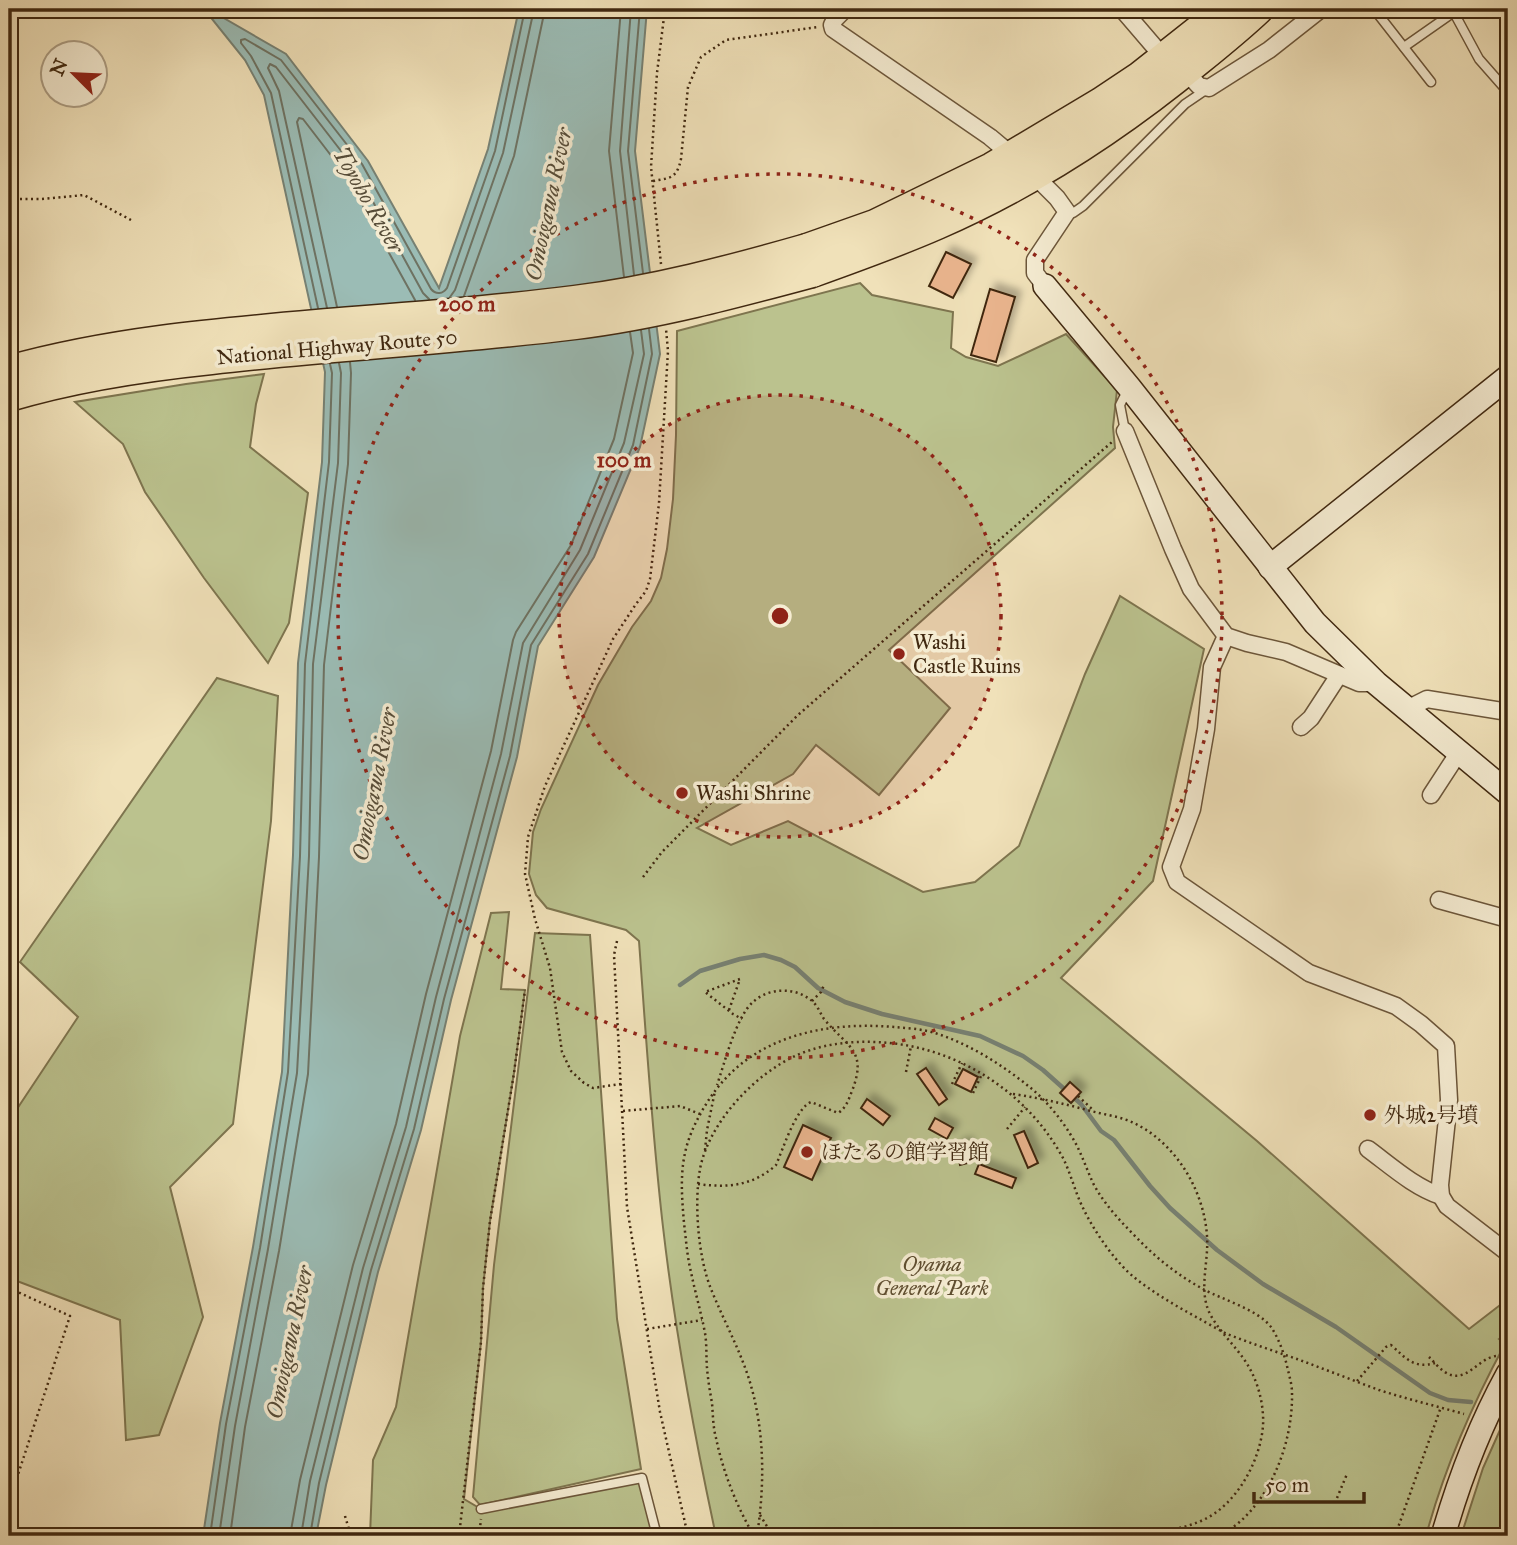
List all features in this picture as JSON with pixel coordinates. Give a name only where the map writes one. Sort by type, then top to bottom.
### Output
[{"type":"highway","points":[[1184,66],[1213,9]]},
{"type":"highway","name":"National Highway Route 50","points":[[9,396],[68,381],[160,364],[576,324],[708,300],[810,260],[978,175],[1023,165],[1107,130],[1251,10]]},
{"type":"highway","name":"National Highway Route 50","points":[[9,372],[98,351],[182,338],[573,301],[810,260]]},
{"type":"street","points":[[845,9],[835,19],[833,29],[990,136],[1057,198],[1067,212],[1035,260],[1035,273],[1129,387],[1315,623],[1376,683],[1508,793]]},
{"type":"street","points":[[1122,9],[1184,66],[1269,50],[1321,9]]},
{"type":"street","points":[[1270,567],[1508,377]]},
{"type":"street","points":[[1125,431],[1191,589],[1226,636],[1286,652],[1359,683],[1376,683]]},
{"type":"street","points":[[1226,636],[1212,667],[1206,729],[1192,809],[1171,867],[1178,881],[1309,973],[1396,1006],[1446,1046],[1448,1100],[1441,1196],[1447,1206],[1508,1253]]},
{"type":"street","points":[[1301,727],[1311,718],[1339,675]]},
{"type":"street","points":[[1407,709],[1427,699],[1508,712]]},
{"type":"street","points":[[1431,795],[1459,752]]},
{"type":"street","points":[[1438,900],[1508,919]]},
{"type":"street","points":[[1368,1149],[1409,1179],[1441,1196]]},
{"type":"street","points":[[1443,1536],[1459,1482],[1506,1365]]},
{"type":"lane","points":[[1374,9],[1431,82]]},
{"type":"lane","points":[[1404,47],[1453,10],[1479,59],[1508,92]]},
{"type":"lane","points":[[1067,212],[1073,213],[1083,206],[1185,104],[1184,66]]},
{"type":"lane","points":[[1125,431],[1120,405],[1129,387]]},
{"type":"lane","points":[[481,1509],[642,1478],[657,1536]]},
{"type":"path","points":[[661,265],[651,167],[657,73],[665,9]]},
{"type":"path","points":[[653,181],[671,178],[679,170],[688,87],[701,57],[726,40],[832,25]]},
{"type":"path","points":[[9,200],[84,195],[131,220]]},
{"type":"path","points":[[621,1084],[593,1088],[571,1071],[562,1052],[550,968],[525,874],[528,837],[545,786],[613,639],[646,591],[650,579],[660,489],[668,351],[666,326]]},
{"type":"path","points":[[643,877],[662,852],[799,715],[1125,431]]},
{"type":"path","points":[[617,942],[614,955],[627,1206],[660,1412],[688,1536]]},
{"type":"path","points":[[729,1010],[740,979],[705,992],[729,1010],[742,1018]]},
{"type":"path","points":[[812,1001],[824,985]]},
{"type":"path","points":[[459,1536],[481,1342],[490,1221],[525,989]]},
{"type":"path","points":[[698,1184],[725,1187],[739,1185],[769,1171],[776,1165],[799,1112],[811,1101],[838,1113],[844,1109],[858,1071],[854,1050],[823,1018],[812,1001],[795,992],[773,991],[754,1000],[747,1008],[716,1088],[705,1154]]},
{"type":"path","points":[[756,1536],[743,1517],[715,1437],[707,1373],[706,1338],[690,1270],[682,1194],[685,1152],[700,1114],[716,1088],[753,1055],[797,1035],[832,1027],[864,1024],[934,1033],[971,1048],[1034,1090],[1078,1147],[1094,1184],[1114,1214],[1157,1257],[1205,1290],[1249,1311],[1270,1326],[1284,1354],[1293,1390],[1289,1430],[1279,1465],[1263,1496],[1238,1524],[1218,1536]]},
{"type":"path","points":[[756,1536],[760,1514],[762,1448],[756,1408],[737,1346],[709,1287],[698,1235],[698,1184],[705,1154],[717,1128],[741,1096],[763,1075],[782,1062],[826,1045],[847,1042],[911,1046],[927,1049],[982,1074],[1012,1094],[1044,1130],[1063,1158],[1093,1227],[1133,1277],[1175,1305],[1224,1332],[1379,1390],[1464,1414]]},
{"type":"path","points":[[906,1072],[911,1046]]},
{"type":"path","points":[[952,1084],[962,1063]]},
{"type":"path","points":[[973,1093],[982,1074]]},
{"type":"path","points":[[1012,1094],[1042,1098],[1136,1124],[1175,1154],[1194,1186],[1202,1206],[1207,1236],[1205,1290],[1210,1314],[1247,1363],[1259,1388],[1263,1425],[1260,1441],[1248,1476],[1235,1495],[1205,1520],[1169,1531],[1120,1536]]},
{"type":"path","points":[[1078,1096],[1092,1111]]},
{"type":"path","points":[[623,1111],[680,1106],[700,1114]]},
{"type":"path","points":[[1007,1129],[1025,1107]]},
{"type":"path","points":[[9,1289],[71,1315],[9,1502]]},
{"type":"path","points":[[9,1310],[15,1292]]},
{"type":"path","points":[[646,1329],[702,1320]]},
{"type":"path","points":[[1357,1381],[1386,1347],[1391,1345],[1417,1365],[1435,1363]]},
{"type":"path","points":[[1429,1357],[1448,1374],[1461,1376],[1497,1354],[1506,1365]]},
{"type":"path","points":[[1395,1536],[1441,1407]]},
{"type":"path","points":[[1337,1498],[1347,1474]]},
{"type":"path","points":[[479,1536],[481,1509]]},
{"type":"path","points":[[760,1514],[773,1536]]},
{"type":"path","points":[[345,1516],[351,1536]]},
{"type":"path","points":[[725,1536],[750,1530]]},
{"type":"green space","name":"Oyama General Park","points":[[860,283],[872,295],[953,312],[951,348],[966,357],[998,366],[1066,334],[1117,390],[1113,427],[1115,448],[889,650],[950,708],[879,795],[816,745],[793,774],[697,828],[731,845],[788,821],[923,892],[975,882],[1019,846],[1085,674],[1120,596],[1204,649],[1153,881],[1061,978],[1257,1141],[1469,1329],[1504,1302],[1508,1332],[1499,1339],[1505,1344],[1460,1438],[1441,1486],[1426,1536],[716,1536],[673,1305],[652,1120],[639,941],[626,930],[547,908],[536,895],[529,874],[533,832],[598,685],[632,627],[651,601],[661,578],[673,499],[677,331]]},
{"type":"green space","points":[[264,374],[256,404],[250,447],[308,493],[289,623],[268,663],[204,578],[145,492],[123,444],[75,402]]},
{"type":"green space","points":[[217,678],[278,696],[271,821],[233,1124],[170,1187],[203,1317],[159,1435],[126,1440],[120,1320],[9,1278],[9,1121],[78,1017],[20,962]]},
{"type":"green space","points":[[509,912],[501,989],[525,990],[490,1221],[481,1342],[464,1499],[481,1509],[642,1478],[657,1536],[479,1536],[479,1529],[478,1536],[370,1536],[373,1460],[396,1407],[460,1036],[491,913]]},
{"type":"green space","points":[[535,933],[590,935],[617,1319],[641,1469],[480,1505],[473,1497],[494,1265]]},
{"type":"green space","points":[[1508,1412],[1508,1536],[1461,1536],[1483,1468]]},
{"type":"water","points":[[204,9],[286,54],[368,161],[439,288],[488,149],[519,9],[647,9],[635,151],[660,354],[640,447],[594,557],[538,646],[517,757],[451,1000],[421,1130],[378,1272],[316,1536],[203,1536],[220,1423],[282,1072],[293,855],[298,663],[322,462],[325,372],[264,95],[245,60]]},
{"type":"building","points":[[946,252],[971,264],[953,298],[929,286]]},
{"type":"building","points":[[990,289],[1015,297],[996,362],[971,355]]},
{"type":"building","points":[[926,1068],[947,1099],[939,1105],[917,1074]]},
{"type":"building","points":[[963,1069],[978,1077],[971,1092],[955,1084]]},
{"type":"building","points":[[1070,1082],[1081,1092],[1071,1103],[1060,1093]]},
{"type":"building","points":[[867,1099],[890,1116],[883,1125],[861,1108]]},
{"type":"building","points":[[935,1118],[953,1128],[947,1139],[929,1129]]},
{"type":"building","name":"ほたるの館学習館","points":[[803,1125],[831,1138],[812,1180],[784,1167]]},
{"type":"building","points":[[1024,1131],[1038,1163],[1028,1168],[1014,1135]]},
{"type":"building","points":[[967,1143],[971,1162],[960,1165],[956,1145]]},
{"type":"building","points":[[979,1164],[1016,1178],[1012,1188],[975,1174]]},
{"type":"waterway","points":[[680,985],[700,971],[764,955],[795,967],[818,988],[845,1002],[882,1014],[980,1036],[1023,1056],[1081,1104],[1101,1131],[1114,1140],[1170,1208],[1217,1250],[1263,1284],[1336,1327],[1430,1393],[1448,1400],[1471,1402]]},
{"type":"place","name":"Washi Castle Ruins","points":[[899,654]]},
{"type":"place","name":"Washi Shrine","points":[[682,793]]},
{"type":"place","name":"外城2号墳","points":[[1370,1115]]},
{"type":"place","name":"ほたるの館学習館","points":[[807,1152]]},
{"type":"water label","name":"Toyoho River","points":[[369,200]]},
{"type":"water label","name":"Omoigawa River","points":[[548,204]]},
{"type":"water label","name":"Omoigawa River","points":[[374,784]]},
{"type":"water label","name":"Omoigawa River","points":[[289,1342]]}]
